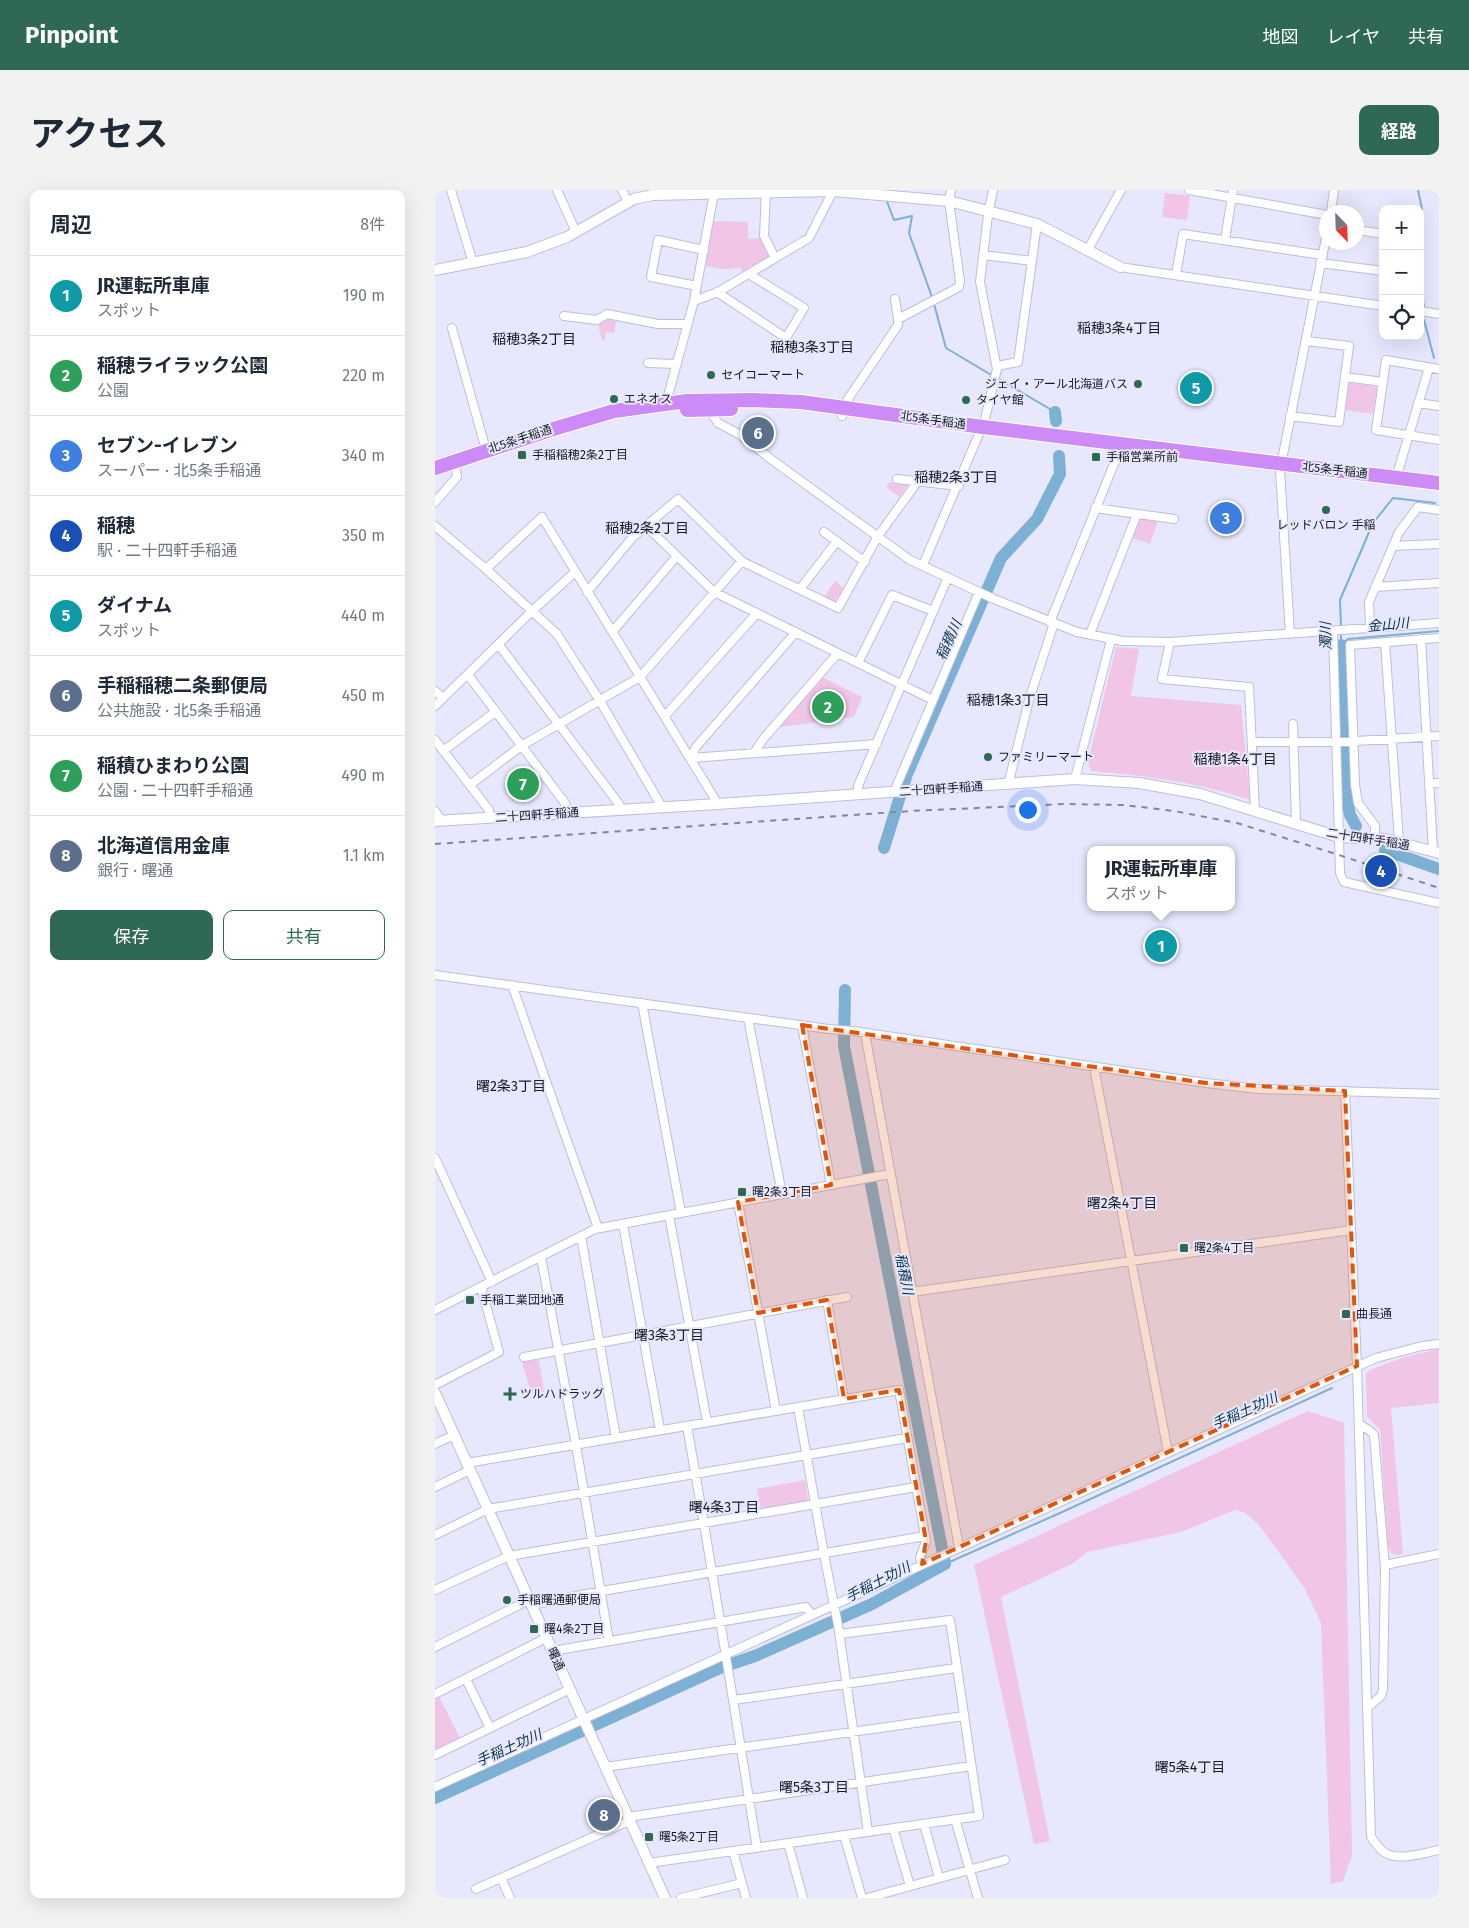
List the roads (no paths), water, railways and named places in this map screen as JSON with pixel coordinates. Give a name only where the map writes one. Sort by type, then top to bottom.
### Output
[{"type":"highway","name":"北5条手稲通","points":[[435,476],[486,450],[614,411],[666,403],[753,400],[801,402],[843,411],[1117,451],[1439,483]]},
{"type":"highway","name":"北5条手稲通","points":[[435,468],[455,466],[497,455],[616,420],[687,410],[843,411]]},
{"type":"highway","name":"北5条手稲通","points":[[981,431],[1280,467],[1439,490]]},
{"type":"street","points":[[451,190],[473,263]]},
{"type":"street","points":[[557,190],[576,232]]},
{"type":"street","points":[[622,190],[628,202]]},
{"type":"street","points":[[435,270],[527,252],[551,244],[634,199],[653,195],[815,190],[949,202],[1037,224],[1120,267],[1379,305]]},
{"type":"street","points":[[897,320],[959,287],[960,281],[949,202],[951,190]]},
{"type":"street","points":[[923,566],[981,431],[997,367],[980,282],[988,211],[993,190]]},
{"type":"street","points":[[1192,190],[1232,194],[1319,213]]},
{"type":"street","points":[[1332,205],[1334,190]]},
{"type":"street","points":[[771,191],[764,236],[775,258]]},
{"type":"street","points":[[695,301],[717,292],[809,238],[833,191]]},
{"type":"street","points":[[1087,251],[1117,191]]},
{"type":"street","points":[[666,403],[695,301],[714,193]]},
{"type":"street","points":[[1225,240],[1232,194]]},
{"type":"street","points":[[997,367],[1018,362],[1037,224]]},
{"type":"street","points":[[1364,231],[1379,233]]},
{"type":"street","points":[[1176,275],[1183,234],[1225,240],[1379,270]]},
{"type":"street","points":[[697,286],[651,277],[658,240],[704,250]]},
{"type":"street","points":[[1290,634],[1280,467],[1323,250]]},
{"type":"street","points":[[983,255],[1031,262]]},
{"type":"street","points":[[717,292],[786,338],[804,308],[749,274]]},
{"type":"street","points":[[843,411],[898,325],[895,299]]},
{"type":"street","points":[[1424,312],[1439,314]]},
{"type":"street","points":[[564,316],[597,320],[607,314],[658,324],[687,324]]},
{"type":"street","points":[[452,328],[486,450]]},
{"type":"street","points":[[1290,416],[1339,422],[1349,346],[1306,341]]},
{"type":"street","points":[[1439,369],[1386,360],[1376,430],[1439,440]]},
{"type":"street","points":[[648,363],[677,364]]},
{"type":"street","points":[[1395,478],[1429,368]]},
{"type":"street","points":[[1345,377],[1383,382]]},
{"type":"street","points":[[1418,403],[1439,406]]},
{"type":"street","points":[[709,410],[718,423],[739,434],[910,560],[994,599],[1077,632],[1111,640],[1170,642],[1439,623]]},
{"type":"street","points":[[1008,785],[1029,700],[1052,623],[1095,508],[1116,459],[1117,451]]},
{"type":"street","points":[[435,502],[457,476],[455,466]]},
{"type":"street","points":[[897,479],[959,486]]},
{"type":"street","points":[[587,592],[633,537],[678,499],[742,561],[838,608],[878,536],[918,481]]},
{"type":"street","points":[[1370,628],[1369,602],[1399,532],[1418,507],[1439,510]]},
{"type":"street","points":[[1095,508],[1174,519]]},
{"type":"street","points":[[1090,634],[1137,514]]},
{"type":"street","points":[[486,569],[542,516],[718,804]]},
{"type":"street","points":[[435,526],[486,569],[557,634],[600,701],[662,807]]},
{"type":"street","points":[[646,526],[714,592],[933,700]]},
{"type":"street","points":[[824,532],[865,562]]},
{"type":"street","points":[[800,589],[837,541]]},
{"type":"street","points":[[1393,546],[1439,544]]},
{"type":"street","points":[[613,631],[677,556]]},
{"type":"street","points":[[469,785],[521,746],[640,677],[742,561]]},
{"type":"street","points":[[435,706],[532,611],[575,572]]},
{"type":"street","points":[[858,794],[859,786],[947,577]]},
{"type":"street","points":[[1375,587],[1439,584]]},
{"type":"street","points":[[896,792],[933,700],[980,592]]},
{"type":"street","points":[[858,662],[892,596],[933,611]]},
{"type":"street","points":[[665,716],[757,613]]},
{"type":"street","points":[[1335,630],[1340,873],[1344,882],[1439,903]]},
{"type":"street","points":[[691,758],[696,747],[796,632]]},
{"type":"street","points":[[1375,838],[1375,826],[1358,803],[1355,785],[1351,741],[1350,644],[1439,638]]},
{"type":"street","points":[[1421,639],[1429,784],[1436,852]]},
{"type":"street","points":[[1075,779],[1111,640]]},
{"type":"street","points":[[1170,642],[1162,679],[1249,687],[1255,810]]},
{"type":"street","points":[[1385,642],[1399,841]]},
{"type":"street","points":[[499,645],[619,804],[621,810]]},
{"type":"street","points":[[755,753],[764,738],[838,652]]},
{"type":"street","points":[[467,675],[565,803],[567,813]]},
{"type":"street","points":[[435,691],[443,698]]},
{"type":"street","points":[[443,751],[495,712]]},
{"type":"street","points":[[1293,724],[1296,823]]},
{"type":"street","points":[[1252,742],[1338,742],[1439,736]]},
{"type":"street","points":[[435,740],[489,810],[490,818]]},
{"type":"street","points":[[691,758],[877,744]]},
{"type":"street","name":"二十四軒手稲通","points":[[438,820],[718,804],[1075,779],[1148,785],[1200,794],[1339,837],[1399,841],[1436,852]]},
{"type":"street","points":[[1429,784],[1439,783]]},
{"type":"street","points":[[435,810],[438,820]]},
{"type":"street","points":[[435,975],[802,1026],[853,1031],[1258,1089],[1439,1094]]},
{"type":"street","points":[[511,985],[598,1228]]},
{"type":"street","points":[[643,1003],[681,1213]]},
{"type":"street","points":[[748,1018],[781,1194]]},
{"type":"street","points":[[802,1026],[831,1185]]},
{"type":"street","points":[[865,1033],[959,1548]]},
{"type":"street","points":[[1094,1067],[1169,1452]]},
{"type":"street","points":[[1345,1092],[1357,1366],[1371,1837],[1385,1853],[1395,1856],[1411,1856],[1439,1850]]},
{"type":"street","points":[[435,1158],[492,1282]]},
{"type":"street","points":[[435,1310],[598,1228],[890,1174]]},
{"type":"street","points":[[738,1202],[776,1410]]},
{"type":"street","points":[[669,1215],[707,1422]]},
{"type":"street","points":[[623,1224],[660,1430]]},
{"type":"street","points":[[912,1292],[1351,1230]]},
{"type":"street","points":[[581,1236],[616,1438]]},
{"type":"street","points":[[541,1257],[576,1445],[609,1642]]},
{"type":"street","points":[[435,1385],[499,1352],[481,1287]]},
{"type":"street","points":[[524,1357],[847,1297]]},
{"type":"street","points":[[827,1300],[844,1399]]},
{"type":"street","points":[[435,1787],[727,1656],[811,1614],[834,1607],[922,1564],[1357,1366],[1394,1352],[1439,1344]]},
{"type":"street","points":[[435,1487],[468,1467],[576,1445],[899,1390],[925,1536],[920,1558],[922,1564]]},
{"type":"street","name":"曙通","points":[[436,1399],[665,1898]]},
{"type":"street","points":[[798,1407],[840,1634],[869,1832]]},
{"type":"street","points":[[1359,1424],[1374,1435],[1385,1565],[1383,1689],[1381,1696],[1367,1708]]},
{"type":"street","points":[[687,1426],[720,1622],[731,1675],[757,1848]]},
{"type":"street","points":[[435,1444],[454,1435]]},
{"type":"street","points":[[435,1535],[487,1509],[907,1438]]},
{"type":"street","points":[[435,1590],[509,1556],[916,1487]]},
{"type":"street","points":[[435,1646],[530,1603],[712,1574],[925,1536]]},
{"type":"street","points":[[1385,1565],[1439,1554]]},
{"type":"street","points":[[553,1651],[806,1607],[811,1614]]},
{"type":"street","points":[[649,1863],[979,1816],[950,1620],[840,1634]]},
{"type":"street","points":[[435,1682],[437,1693],[546,1638]]},
{"type":"street","points":[[734,1700],[956,1668]]},
{"type":"street","points":[[466,1679],[490,1728]]},
{"type":"street","points":[[435,1755],[570,1690]]},
{"type":"street","points":[[605,1767],[964,1716]]},
{"type":"street","points":[[476,1890],[629,1819],[971,1766]]},
{"type":"street","points":[[955,1819],[977,1898]]},
{"type":"street","points":[[924,1824],[939,1878]]},
{"type":"street","points":[[893,1828],[910,1886]]},
{"type":"street","points":[[844,1835],[862,1898]]},
{"type":"street","points":[[788,1843],[803,1898]]},
{"type":"street","points":[[733,1851],[746,1898]]},
{"type":"street","points":[[867,1898],[1005,1860]]},
{"type":"street","points":[[501,1878],[510,1898]]},
{"type":"street","points":[[681,1898],[742,1883]]},
{"type":"waterway","name":"濁川","points":[[1418,190],[1421,205]]},
{"type":"waterway","name":"稲積川","points":[[886,199],[894,220],[912,216],[909,233],[932,297]]},
{"type":"waterway","name":"稲積川","points":[[934,304],[946,348],[993,376]]},
{"type":"waterway","name":"濁川","points":[[1424,320],[1434,358]]},
{"type":"waterway","name":"稲積川","points":[[997,378],[1055,412]]},
{"type":"waterway","name":"稲積川","points":[[1055,412],[1056,421]]},
{"type":"waterway","name":"稲積川","points":[[884,848],[907,774],[1001,558],[1037,519],[1060,474],[1059,456]]},
{"type":"waterway","name":"濁川","points":[[1341,627],[1340,600],[1373,523],[1393,498],[1435,503]]},
{"type":"waterway","name":"金山川","points":[[1341,644],[1348,639],[1439,631]]},
{"type":"waterway","name":"濁川","points":[[1341,632],[1341,645]]},
{"type":"waterway","name":"濁川","points":[[1341,645],[1345,790],[1350,815],[1356,826]]},
{"type":"waterway","name":"濁川","points":[[1385,850],[1439,869]]},
{"type":"waterway","name":"稲積川","points":[[435,1798],[722,1667],[755,1656],[872,1604],[945,1564],[844,1046],[845,990]]},
{"type":"waterway","name":"手稲土功川","points":[[945,1564],[1332,1388]]},
{"type":"railway","points":[[435,844],[911,811],[1065,804],[1124,805],[1174,811],[1237,823],[1439,888]]},
{"type":"place","name":"セイコーマート","points":[[711,375]]},
{"type":"place","name":"ジェイ・アール北海道バス","points":[[1138,384]]},
{"type":"place","name":"ダイナム","points":[[1196,388]]},
{"type":"place","name":"エネオス","points":[[614,399]]},
{"type":"place","name":"タイヤ館","points":[[966,400]]},
{"type":"place","name":"手稲稲穂二条郵便局","points":[[758,433]]},
{"type":"place","name":"手稲稲穂2条2丁目","points":[[522,455]]},
{"type":"place","name":"手稲営業所前","points":[[1096,457]]},
{"type":"place","name":"レッドバロン 手稲","points":[[1326,510]]},
{"type":"place","name":"セブン-イレブン","points":[[1226,518]]},
{"type":"place","name":"稲穂ライラック公園","points":[[828,707]]},
{"type":"place","name":"ファミリーマート","points":[[988,757]]},
{"type":"place","name":"稲積ひまわり公園","points":[[523,784]]},
{"type":"place","name":"稲穂","points":[[1381,871]]},
{"type":"place","name":"JR運転所車庫","points":[[1161,946]]},
{"type":"place","name":"曙2条3丁目","points":[[742,1192]]},
{"type":"place","name":"曙2条4丁目","points":[[1184,1248]]},
{"type":"place","name":"手稲工業団地通","points":[[470,1300]]},
{"type":"place","name":"曲長通","points":[[1346,1314]]},
{"type":"place","name":"ツルハドラッグ","points":[[510,1394]]},
{"type":"place","name":"手稲曙通郵便局","points":[[507,1600]]},
{"type":"place","name":"曙4条2丁目","points":[[534,1629]]},
{"type":"place","name":"北海道信用金庫","points":[[604,1815]]},
{"type":"place","name":"曙5条2丁目","points":[[649,1837]]},
{"type":"district","name":"稲穂3条4丁目","points":[[1119,328]]},
{"type":"district","name":"稲穂3条2丁目","points":[[534,339]]},
{"type":"district","name":"稲穂3条3丁目","points":[[812,347]]},
{"type":"district","name":"稲穂2条3丁目","points":[[956,477]]},
{"type":"district","name":"稲穂2条2丁目","points":[[647,528]]},
{"type":"district","name":"稲穂1条3丁目","points":[[1008,700]]},
{"type":"district","name":"稲穂1条4丁目","points":[[1235,759]]},
{"type":"district","name":"曙2条3丁目","points":[[511,1086]]},
{"type":"district","name":"曙2条4丁目","points":[[1122,1203]]},
{"type":"district","name":"曙3条3丁目","points":[[669,1335]]},
{"type":"district","name":"曙4条3丁目","points":[[724,1507]]},
{"type":"district","name":"曙5条4丁目","points":[[1190,1767]]},
{"type":"district","name":"曙5条3丁目","points":[[814,1787]]}]
